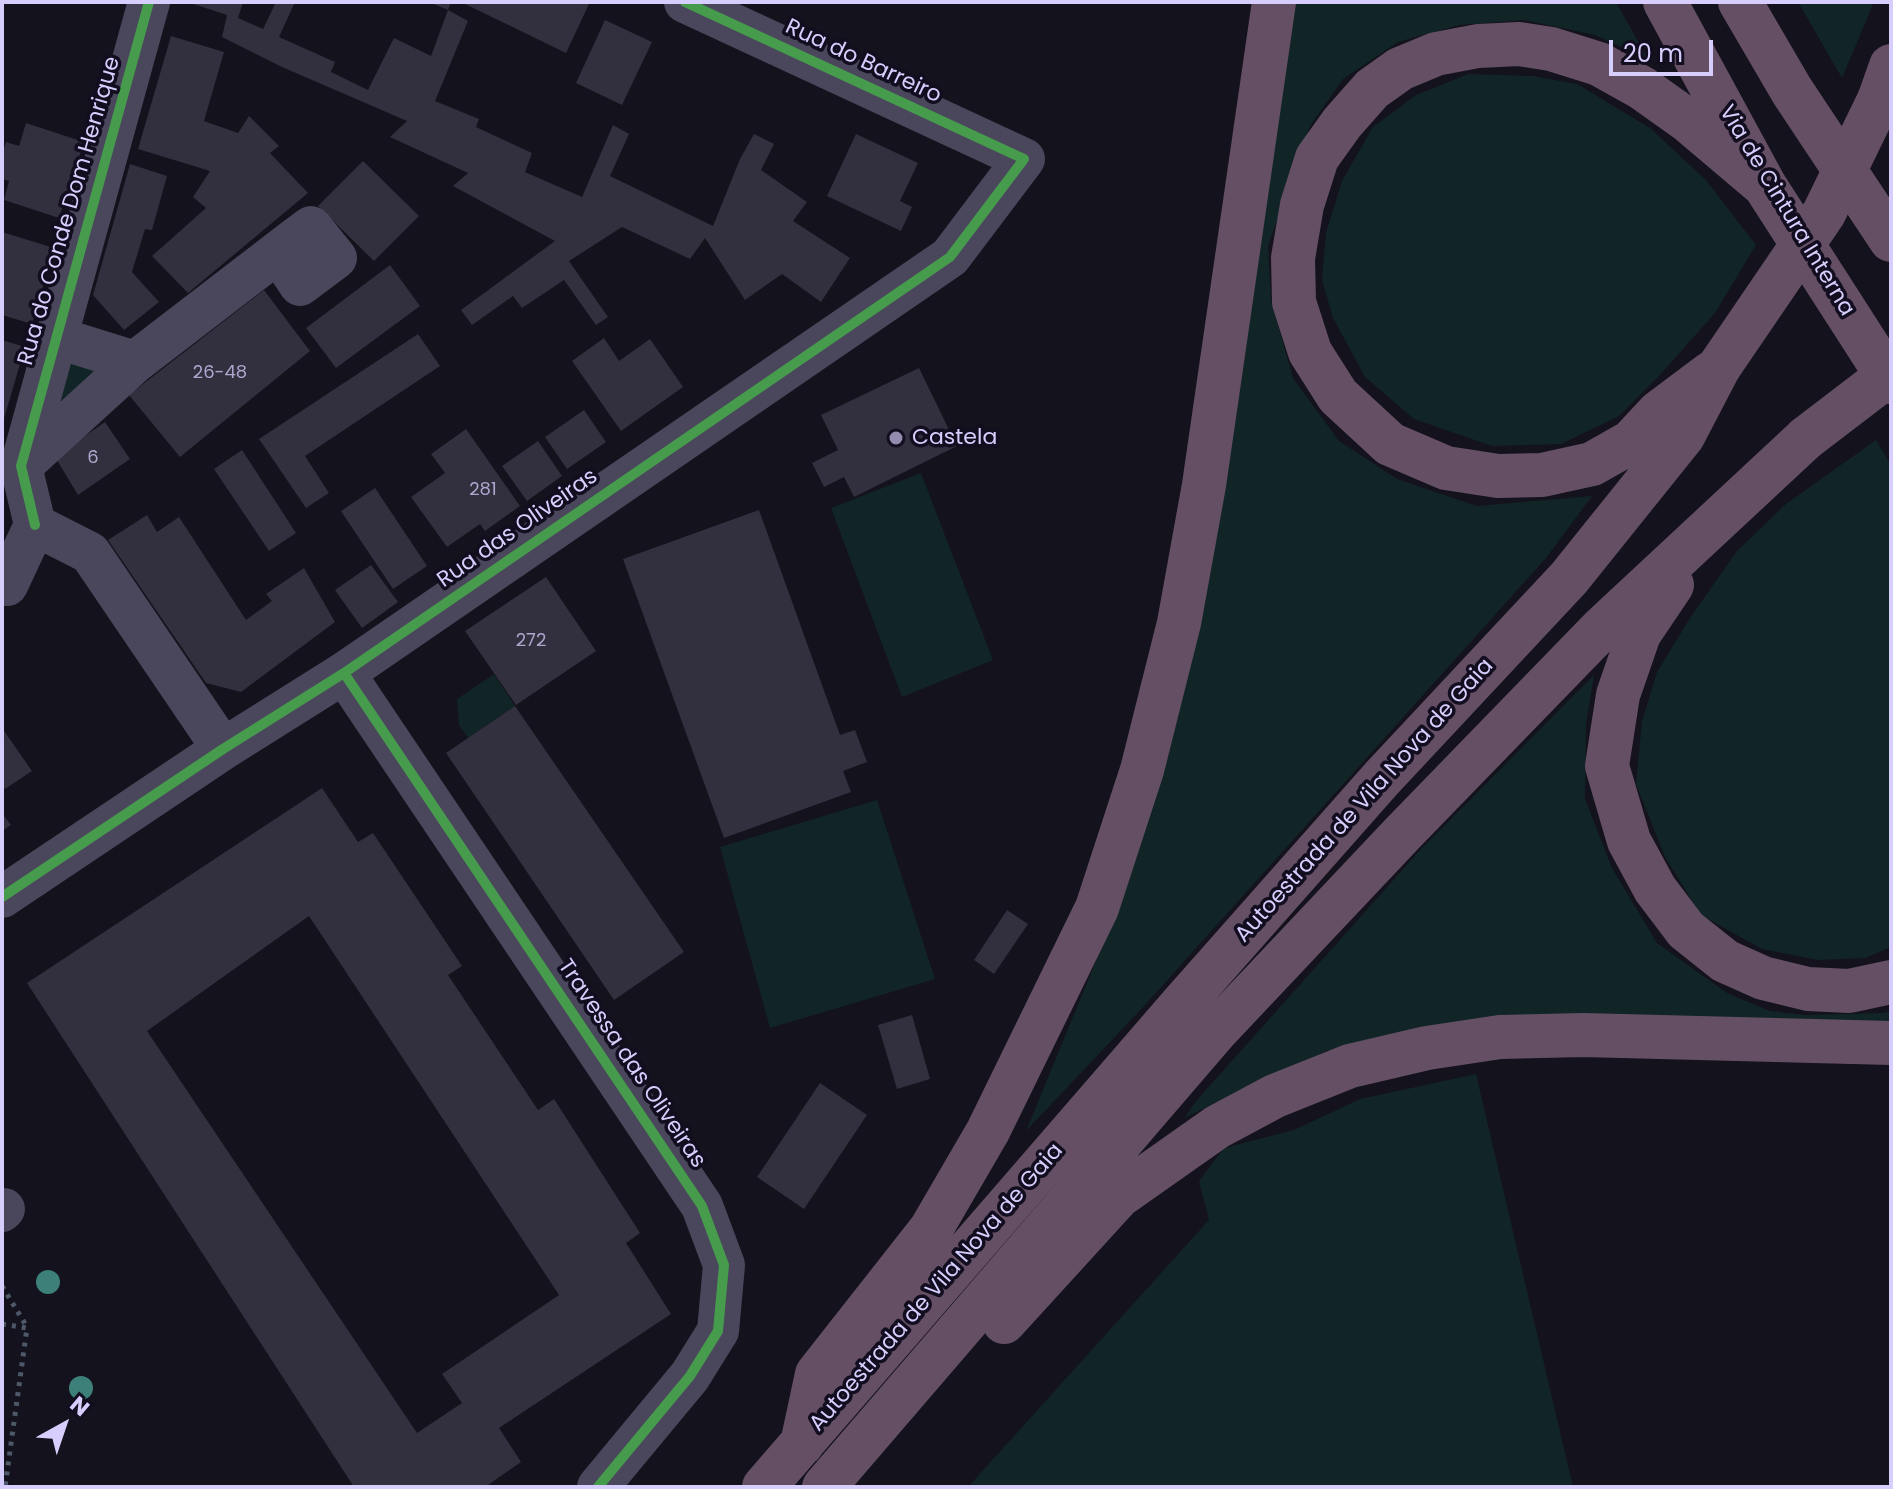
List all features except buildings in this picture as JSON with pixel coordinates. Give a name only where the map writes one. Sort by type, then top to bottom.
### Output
[{"type":"highway","points":[[802,1444],[817,1374],[931,1229],[988,1131],[1102,894],[1142,770],[1179,623],[1204,485],[1274,2]]},
{"type":"highway","name":"Via de Cintura Interna","points":[[1665,2],[1765,186],[1891,382]]},
{"type":"highway","points":[[1740,2],[1792,91],[1891,240]]},
{"type":"highway","points":[[1719,367],[1659,412],[1631,442],[1592,464],[1542,475],[1498,476],[1446,468],[1390,444],[1338,396],[1310,352],[1294,302],[1293,258],[1302,205],[1317,158],[1372,89],[1400,69],[1436,54],[1478,46],[1519,44],[1551,49],[1599,64],[1642,88],[1687,120],[1765,186]]},
{"type":"highway","name":"Autoestrada de Vila Nova de Gaia","points":[[764,1487],[1361,802],[1569,578],[1683,436],[1719,367],[1824,213],[1885,83]]},
{"type":"highway","points":[[1891,373],[1806,438],[1719,518],[1639,634],[1618,695],[1607,766],[1629,841],[1655,889],[1686,930],[1725,961],[1763,978],[1808,989],[1849,991],[1891,982]]},
{"type":"highway","name":"Autoestrada de Vila Nova de Gaia","points":[[824,1487],[1216,1031],[1493,738],[1602,628],[1719,518]]},
{"type":"highway","points":[[893,1406],[931,1401],[1119,1196],[1217,1127],[1275,1096],[1350,1066],[1427,1048],[1500,1037],[1583,1035],[1891,1043]]},
{"type":"street","name":"Rua do Conde Dom Henrique","points":[[19,528],[21,466],[149,2]]},
{"type":"street","name":"Rua do Barreiro","points":[[685,2],[1024,159]]},
{"type":"street","name":"Rua das Oliveiras","points":[[2,897],[223,749],[344,673],[950,257],[1024,159]]},
{"type":"street","points":[[21,466],[135,362],[278,252]]},
{"type":"street","points":[[55,337],[135,362]]},
{"type":"street","points":[[2,585],[7,585],[19,528],[90,553],[223,749]]},
{"type":"street","name":"Travessa das Oliveiras","points":[[344,673],[702,1206],[724,1265],[718,1331],[690,1376],[598,1487]]},
{"type":"path","points":[[2,1286],[27,1328],[5,1487]]},
{"type":"path","points":[[2,1324],[27,1328]]},
{"type":"green space","points":[[1295,2],[1616,2],[1648,59],[1595,35],[1524,20],[1459,25],[1398,42],[1343,79],[1310,126],[1268,246],[1271,300],[1293,378],[1339,441],[1397,479],[1477,506],[1592,496],[1546,558],[1145,1005],[1026,1131],[1112,922]]},
{"type":"green space","points":[[1798,2],[1874,2],[1842,78]]},
{"type":"green space","points":[[1468,74],[1532,76],[1577,84],[1650,128],[1706,180],[1756,245],[1715,313],[1658,377],[1619,416],[1561,444],[1492,446],[1414,419],[1365,377],[1333,318],[1322,280],[1326,233],[1342,181],[1373,127],[1416,95]]},
{"type":"green space","points":[[64,359],[94,370],[92,380],[64,401],[57,399]]},
{"type":"green space","points":[[1876,440],[1891,465],[1891,947],[1865,958],[1818,960],[1762,949],[1701,915],[1665,857],[1636,784],[1642,721],[1657,672],[1737,551],[1786,504]]},
{"type":"green space","points":[[921,473],[993,660],[902,697],[831,508]]},
{"type":"green space","points":[[494,674],[515,706],[468,738],[459,725],[457,699]]},
{"type":"green space","points":[[1594,675],[1586,724],[1585,799],[1612,868],[1657,943],[1727,993],[1770,1011],[1805,1015],[1891,1011],[1891,1024],[1464,1022],[1326,1051],[1184,1118],[1421,849]]},
{"type":"green space","points":[[877,800],[935,979],[770,1028],[720,847]]},
{"type":"green space","points":[[1476,1074],[1573,1487],[968,1487],[1209,1220],[1199,1181],[1224,1148],[1294,1130],[1360,1099]]},
{"type":"cycle path","points":[[35,525],[21,466],[149,2]]},
{"type":"cycle path","points":[[2,897],[223,749],[344,673],[950,257],[1024,159],[685,2]]},
{"type":"cycle path","points":[[344,673],[702,1206],[724,1265],[718,1331],[690,1376],[598,1487]]},
{"type":"place","name":"Castela","points":[[896,438]]}]
